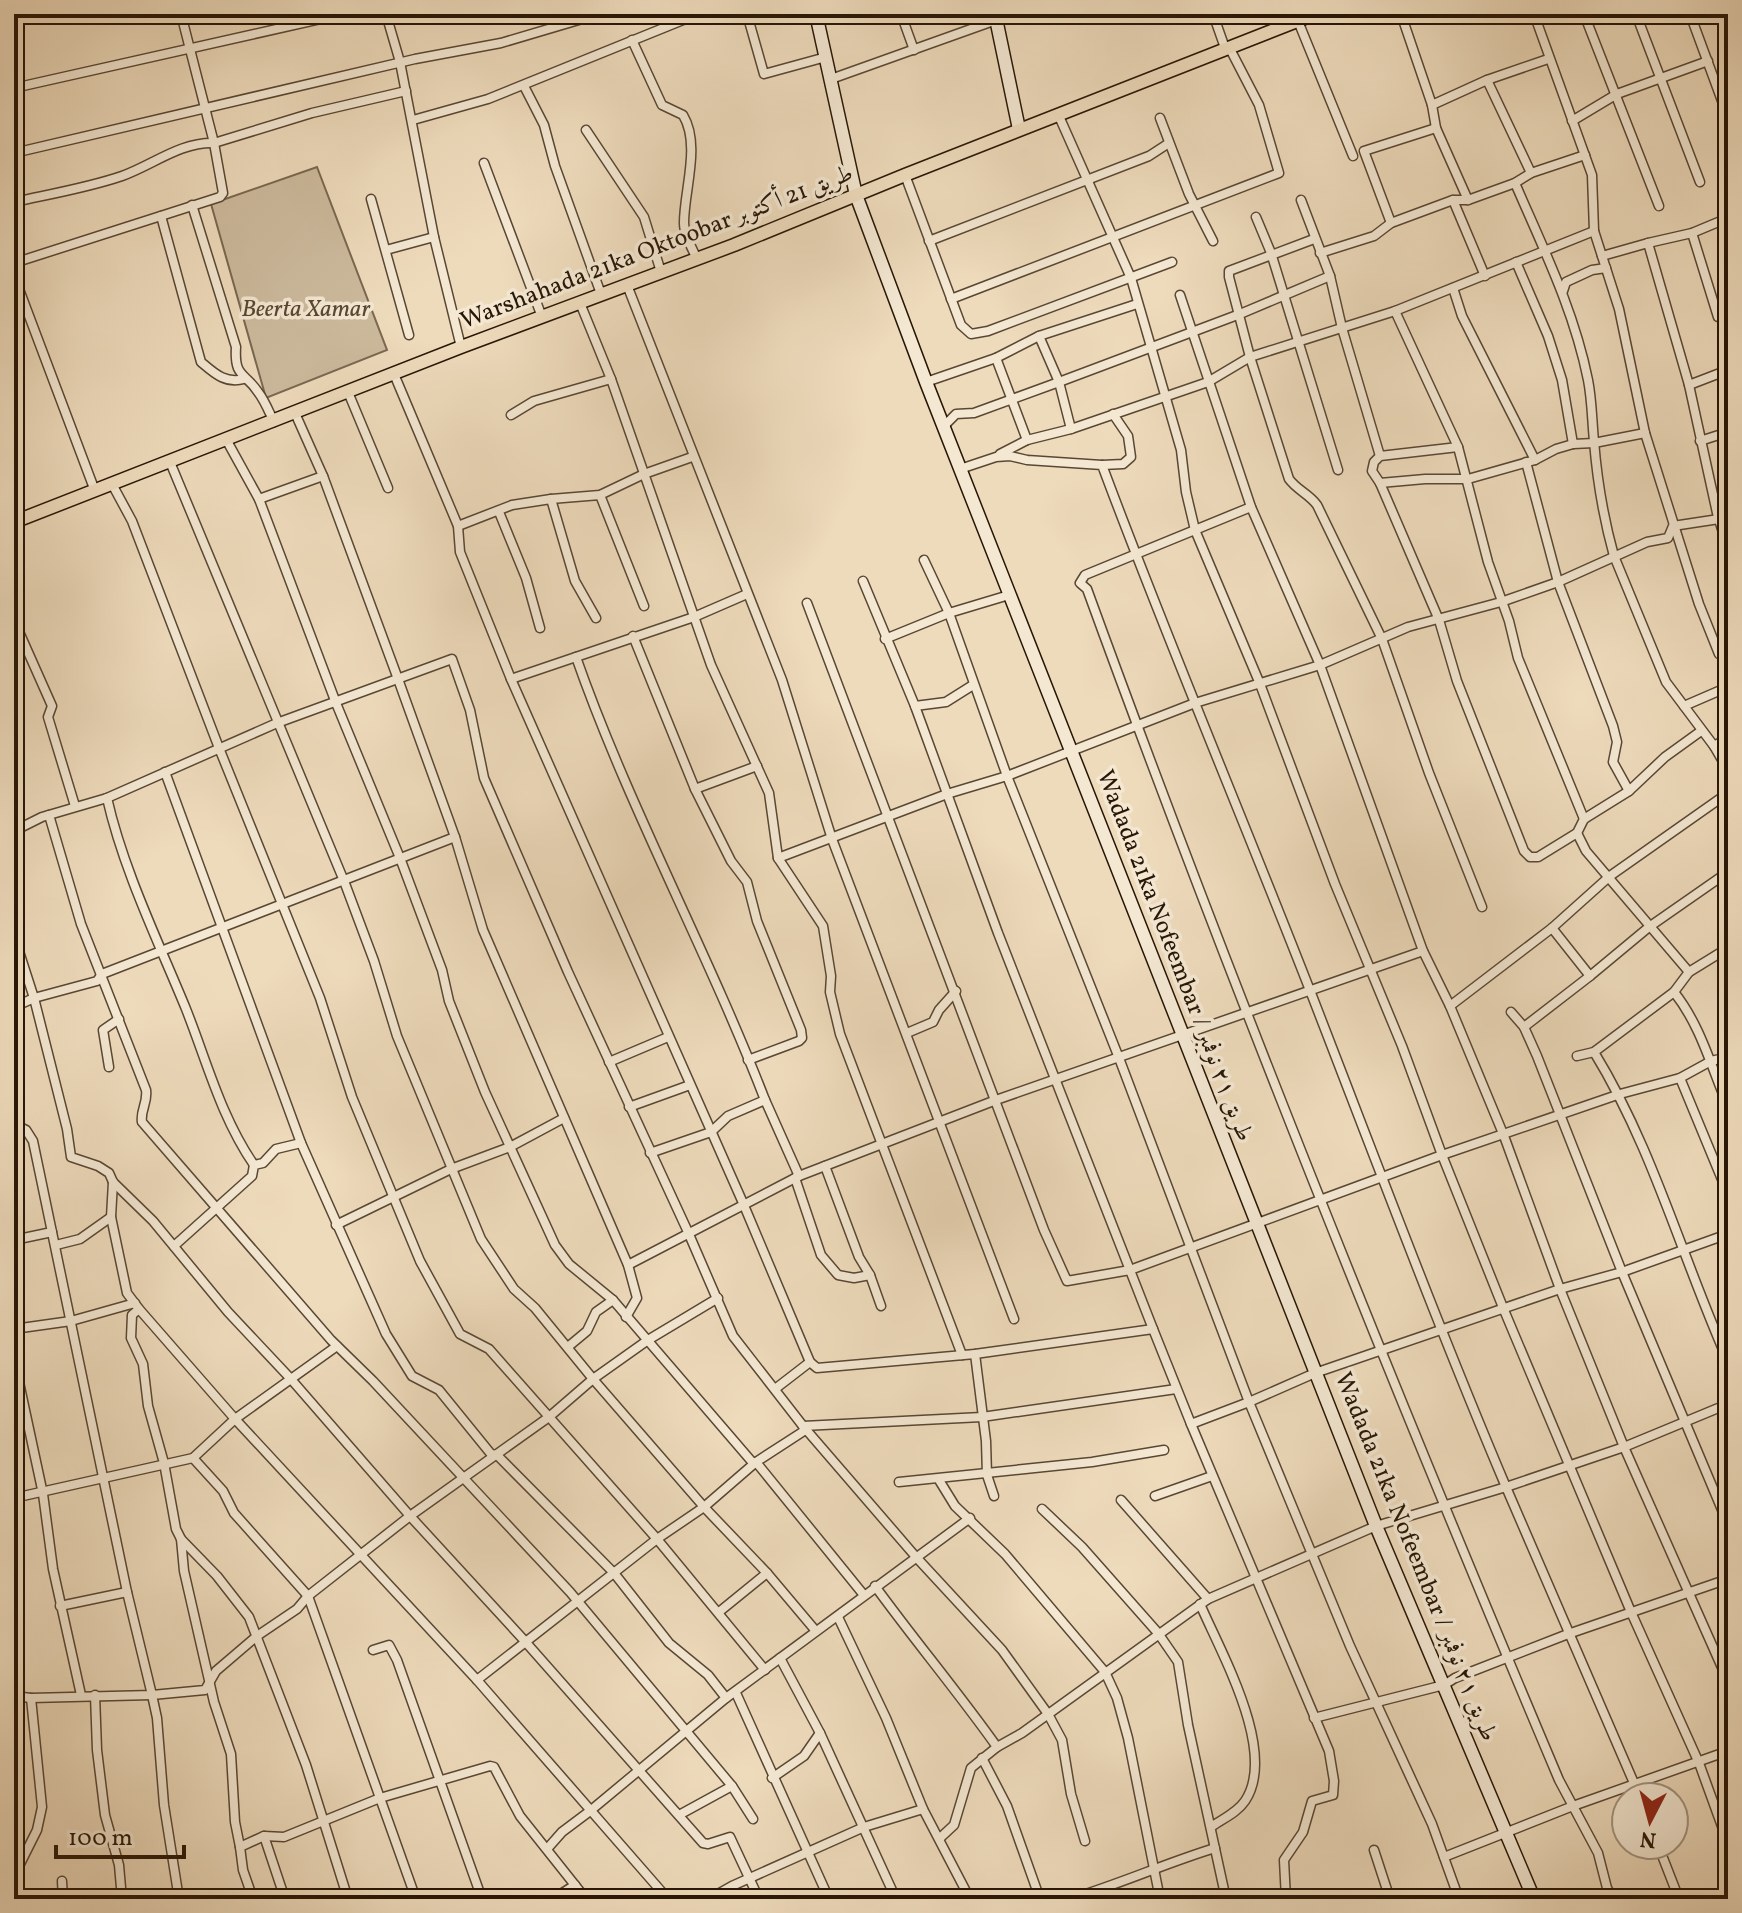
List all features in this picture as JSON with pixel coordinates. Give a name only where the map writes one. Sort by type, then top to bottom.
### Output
[{"type":"main road","name":"Warshahada 21ka Oktoobar طريق 21 أكتوبر","points":[[14,522],[461,347],[697,259],[1315,14]]},
{"type":"street","points":[[14,263],[220,197],[223,193],[214,143],[181,14]]},
{"type":"street","points":[[14,88],[343,14]]},
{"type":"street","points":[[386,14],[400,62],[434,237],[461,347]]},
{"type":"street","points":[[14,153],[400,62],[501,43],[599,14]]},
{"type":"street","points":[[664,14],[669,25]]},
{"type":"street","points":[[413,120],[524,86],[698,14]]},
{"type":"street","points":[[747,14],[764,74],[826,57]]},
{"type":"street","name":"Wadada 21ka Nofeembar / طريق ٢١ نوفمبر","points":[[816,14],[856,195],[926,382],[1254,1222],[1376,1526],[1534,1899]]},
{"type":"street","points":[[901,14],[914,50]]},
{"type":"street","points":[[831,79],[995,17],[1013,14]]},
{"type":"street","points":[[951,299],[1279,173],[1259,105],[1227,48],[1213,14]]},
{"type":"street","points":[[1401,14],[1432,105],[1436,128],[1468,200]]},
{"type":"street","points":[[1534,14],[1592,175],[1594,231],[1619,309],[1645,433],[1699,604],[1719,654]]},
{"type":"street","points":[[1584,14],[1659,206]]},
{"type":"street","points":[[1636,14],[1700,182]]},
{"type":"street","points":[[1690,14],[1728,117]]},
{"type":"street","points":[[995,17],[1019,129]]},
{"type":"street","points":[[1298,21],[1353,156]]},
{"type":"street","points":[[632,40],[662,105],[683,115],[689,128],[688,198],[684,224],[697,259]]},
{"type":"street","points":[[1432,105],[1487,80],[1548,59]]},
{"type":"street","points":[[1572,121],[1617,94],[1708,61]]},
{"type":"street","points":[[1487,80],[1531,173]]},
{"type":"street","points":[[524,86],[544,125],[555,166],[601,294]]},
{"type":"street","points":[[14,202],[94,186],[145,167],[181,148],[214,143],[312,113],[406,91]]},
{"type":"street","points":[[1058,114],[1131,278],[1181,450],[1195,530],[1260,684],[1504,1310],[1631,1612],[1699,1763],[1728,1843]]},
{"type":"street","points":[[1160,118],[1189,194],[1213,241]]},
{"type":"street","points":[[1391,223],[1364,151],[1436,128]]},
{"type":"street","points":[[586,130],[644,217],[661,272]]},
{"type":"street","points":[[929,241],[1149,156],[1169,143]]},
{"type":"street","points":[[1320,253],[1374,236],[1391,223],[1453,200],[1468,200],[1515,183],[1531,173],[1585,155]]},
{"type":"street","points":[[484,163],[542,317]]},
{"type":"street","points":[[905,175],[961,325],[971,334],[1172,262]]},
{"type":"street","points":[[1515,183],[1563,292],[1589,382],[1594,443],[1614,556],[1660,670],[1728,770]]},
{"type":"street","points":[[371,199],[409,335]]},
{"type":"street","points":[[1301,200],[1330,276],[1380,456]]},
{"type":"street","points":[[1453,200],[1485,276]]},
{"type":"street","points":[[192,205],[236,347],[235,363],[244,379],[257,389],[274,422]]},
{"type":"street","points":[[161,216],[201,362],[219,377],[236,381],[244,379]]},
{"type":"street","points":[[1256,217],[1271,253],[1338,470]]},
{"type":"street","points":[[1602,256],[1692,233],[1728,218]]},
{"type":"street","points":[[960,469],[996,457],[1027,440],[1071,429],[1208,382],[1250,357],[1395,311],[1594,231]]},
{"type":"street","points":[[1692,233],[1718,317]]},
{"type":"street","points":[[386,250],[434,237]]},
{"type":"street","points":[[1314,239],[1229,271],[1250,357],[1289,479],[1317,505],[1382,639],[1429,773],[1482,907]]},
{"type":"street","points":[[1648,243],[1689,385],[1728,549]]},
{"type":"street","points":[[1516,262],[1534,298],[1553,351],[1562,380],[1573,444]]},
{"type":"street","points":[[1563,292],[1566,282],[1592,270],[1606,268]]},
{"type":"street","points":[[14,276],[95,491]]},
{"type":"street","points":[[944,426],[956,414],[974,413],[1059,382],[1194,332],[1330,276]]},
{"type":"street","points":[[627,285],[788,698],[832,839],[1014,1319]]},
{"type":"street","points":[[1453,288],[1462,316],[1531,461],[1558,582],[1613,726],[1617,742],[1613,762],[1629,791]]},
{"type":"street","points":[[1180,295],[1251,507],[1320,665],[1423,951],[1450,1006],[1504,1136],[1560,1289],[1624,1447],[1727,1676]]},
{"type":"street","points":[[580,303],[611,379],[711,665],[771,803],[778,858],[823,926],[831,976],[830,992],[840,1034],[962,1355]]},
{"type":"street","points":[[926,382],[996,358],[1039,336],[1137,304]]},
{"type":"street","points":[[1395,311],[1458,447],[1488,562],[1509,621],[1518,658],[1584,819]]},
{"type":"street","points":[[1039,336],[1059,382],[1071,429]]},
{"type":"street","points":[[996,358],[1027,440]]},
{"type":"street","points":[[1689,385],[1728,370]]},
{"type":"street","points":[[394,374],[458,526],[460,552],[511,679],[810,1362],[817,1368],[824,1368],[975,1354],[1153,1329]]},
{"type":"street","points":[[511,415],[534,401],[611,379]]},
{"type":"street","points":[[348,392],[388,488]]},
{"type":"street","points":[[295,413],[323,476],[398,679],[455,837],[483,930],[628,1265],[637,1298],[626,1317]]},
{"type":"street","points":[[996,457],[1123,464],[1131,457],[1128,436],[1113,414]]},
{"type":"street","points":[[1700,441],[1728,432]]},
{"type":"street","points":[[1380,483],[1468,479],[1531,461],[1573,444],[1645,433]]},
{"type":"street","points":[[227,441],[259,499],[336,703],[400,858],[442,970],[449,1001],[510,1147],[561,1255],[613,1300],[729,1437],[753,1463],[756,1462],[863,1594]]},
{"type":"street","points":[[1458,447],[1380,456],[1372,468],[1439,620],[1457,681],[1524,851],[1530,857],[1538,857],[1577,833],[1584,819],[1629,791],[1665,757],[1701,731]]},
{"type":"street","points":[[458,526],[512,505],[600,495],[644,474],[692,457]]},
{"type":"street","points":[[170,462],[344,881],[374,961],[397,1036],[481,1239],[514,1289],[569,1346],[593,1379],[815,1630]]},
{"type":"street","points":[[1102,465],[1441,1331],[1633,1781]]},
{"type":"street","points":[[259,499],[323,476]]},
{"type":"street","points":[[112,484],[132,521],[320,998],[352,1097],[420,1261],[460,1334],[489,1349],[657,1539],[765,1670]]},
{"type":"street","points":[[600,495],[644,606]]},
{"type":"street","points":[[551,499],[575,581],[596,618]]},
{"type":"street","points":[[1251,507],[1085,575],[1080,583],[1087,589],[1136,725],[1319,1200],[1508,1660],[1559,1780],[1598,1853],[1613,1899]]},
{"type":"street","points":[[1673,526],[1718,516],[1728,509]]},
{"type":"street","points":[[499,512],[526,578],[540,628]]},
{"type":"street","points":[[778,858],[947,794],[1007,776],[1195,703],[1320,665],[1408,627],[1501,602],[1558,582],[1647,542],[1668,538],[1673,526]]},
{"type":"street","points":[[924,560],[949,613],[1007,776],[1119,1058],[1249,1402],[1376,1702],[1398,1744],[1459,1899]]},
{"type":"street","points":[[863,581],[915,706],[1176,1389],[1332,1765],[1333,1795],[1312,1801],[1303,1832],[1284,1860],[1286,1899]]},
{"type":"street","points":[[511,679],[694,617],[747,594]]},
{"type":"street","points":[[885,639],[949,613],[1009,595]]},
{"type":"street","points":[[807,603],[1044,1230],[1067,1281],[1130,1270],[1381,1176],[1620,1094],[1680,1078],[1711,1061],[1728,1057]]},
{"type":"street","points":[[14,612],[20,634],[52,706],[48,717],[75,806]]},
{"type":"street","points":[[633,636],[695,789],[731,861],[747,882],[757,921],[803,1035],[799,1041],[748,1060]]},
{"type":"street","points":[[576,657],[601,728],[703,954],[797,1177],[821,1255],[838,1275],[854,1278],[870,1275]]},
{"type":"street","points":[[14,831],[49,815],[107,798],[277,723],[452,659],[470,710],[484,778],[733,1336],[805,1428],[916,1557],[984,1628],[1048,1714],[1062,1740],[1071,1794],[1085,1841]]},
{"type":"street","points":[[915,706],[946,702],[973,685]]},
{"type":"street","points":[[1684,706],[1728,687]]},
{"type":"street","points":[[1714,746],[1728,738]]},
{"type":"street","points":[[695,789],[757,766]]},
{"type":"street","points":[[165,772],[301,1143],[386,1334],[412,1376],[439,1390],[491,1454],[497,1455],[614,1573],[669,1643],[708,1675],[726,1698]]},
{"type":"street","points":[[1450,1006],[1552,928],[1610,876],[1728,793]]},
{"type":"street","points":[[107,798],[125,856],[221,1105],[235,1137],[254,1165],[252,1176],[174,1246]]},
{"type":"street","points":[[49,815],[81,924],[146,1090],[142,1122],[337,1346],[570,1592],[576,1603],[732,1786],[753,1819]]},
{"type":"street","points":[[1577,833],[1586,851],[1689,972]]},
{"type":"street","points":[[14,1007],[34,998],[97,981],[102,974],[455,837]]},
{"type":"street","points":[[1524,1027],[1649,927],[1728,872]]},
{"type":"street","points":[[1552,928],[1590,976]]},
{"type":"street","points":[[14,936],[34,998],[67,1129],[71,1157],[109,1173],[113,1182],[174,1246],[228,1312],[705,1844],[730,1837],[759,1899]]},
{"type":"street","points":[[1577,1056],[1594,1052],[1674,992],[1689,972],[1728,948]]},
{"type":"street","points":[[628,1265],[797,1177],[996,1100],[1423,951]]},
{"type":"street","points":[[907,1033],[933,1022],[956,991]]},
{"type":"street","points":[[1674,992],[1687,1008],[1728,1106]]},
{"type":"street","points":[[1511,1012],[1524,1027],[1728,1524]]},
{"type":"street","points":[[109,1067],[103,1030],[119,1019]]},
{"type":"street","points":[[609,1062],[668,1037]]},
{"type":"street","points":[[1594,1052],[1620,1094],[1645,1149],[1728,1361]]},
{"type":"street","points":[[1680,1078],[1728,1194]]},
{"type":"street","points":[[629,1107],[690,1085]]},
{"type":"street","points":[[650,1153],[711,1132],[728,1116],[765,1100]]},
{"type":"street","points":[[336,1225],[451,1169],[510,1147],[564,1118]]},
{"type":"street","points":[[14,1124],[26,1130],[33,1141],[127,1592],[157,1718],[164,1805],[179,1899]]},
{"type":"street","points":[[254,1165],[263,1163],[276,1149],[301,1143]]},
{"type":"street","points":[[825,1166],[881,1306]]},
{"type":"street","points":[[113,1182],[111,1217],[127,1293],[137,1306],[235,1419],[477,1680],[668,1899]]},
{"type":"street","points":[[56,1245],[80,1239],[111,1217]]},
{"type":"street","points":[[14,1240],[52,1232]]},
{"type":"street","points":[[1191,1424],[1315,1373],[1728,1234]]},
{"type":"street","points":[[14,1689],[14,1696],[31,1698],[152,1695],[205,1690],[216,1671],[257,1636],[297,1609],[308,1596],[410,1516],[549,1417],[593,1379],[648,1340],[718,1298]]},
{"type":"street","points":[[569,1346],[591,1327],[596,1312],[613,1300]]},
{"type":"street","points":[[14,1329],[71,1321],[137,1306]]},
{"type":"street","points":[[137,1306],[132,1315],[131,1338],[143,1364],[148,1406],[164,1463],[176,1529],[181,1539],[249,1617],[306,1765],[348,1899]]},
{"type":"street","points":[[14,1498],[43,1494],[193,1458],[235,1419],[337,1346]]},
{"type":"street","points":[[975,1354],[987,1475],[994,1496]]},
{"type":"street","points":[[14,1359],[43,1494],[60,1606],[81,1695]]},
{"type":"street","points":[[775,1389],[810,1362]]},
{"type":"street","points":[[477,1680],[657,1539],[704,1507],[756,1462],[805,1428],[982,1417],[1176,1389]]},
{"type":"street","points":[[940,1838],[954,1825],[966,1779],[971,1768],[982,1758],[1022,1733],[1204,1602],[1255,1576],[1376,1526],[1624,1447],[1728,1404]]},
{"type":"street","points":[[899,1482],[987,1475],[1164,1450]]},
{"type":"street","points":[[193,1458],[223,1491],[234,1513],[308,1596],[416,1899]]},
{"type":"street","points":[[1155,1496],[1212,1476]]},
{"type":"street","points":[[939,1480],[955,1506],[1005,1554],[1105,1672],[1117,1698],[1130,1746],[1160,1899]]},
{"type":"street","points":[[1121,1500],[1204,1602],[1249,1722],[1257,1752],[1247,1799],[1211,1827]]},
{"type":"street","points":[[1042,1509],[1082,1547],[1158,1633],[1178,1662],[1188,1725],[1226,1899]]},
{"type":"street","points":[[547,1849],[562,1832],[726,1698],[970,1518]]},
{"type":"street","points":[[181,1539],[184,1571],[231,1754],[235,1822],[243,1870],[253,1899]]},
{"type":"street","points":[[719,1612],[767,1573]]},
{"type":"street","points":[[1314,1718],[1444,1685],[1568,1634],[1728,1579]]},
{"type":"street","points":[[875,1586],[997,1747]]},
{"type":"street","points":[[60,1606],[127,1592]]},
{"type":"street","points":[[838,1617],[886,1718],[923,1809],[970,1899]]},
{"type":"street","points":[[373,1650],[389,1645],[441,1779],[482,1899]]},
{"type":"street","points":[[780,1658],[820,1733],[896,1899]]},
{"type":"street","points":[[736,1693],[829,1899]]},
{"type":"street","points":[[95,1695],[97,1750],[105,1815],[119,1865],[122,1899]]},
{"type":"street","points":[[14,1876],[37,1830],[42,1807],[31,1698]]},
{"type":"street","points":[[772,1778],[804,1756],[820,1733]]},
{"type":"street","points":[[1649,1781],[1728,1751]]},
{"type":"street","points":[[982,1758],[1007,1806],[1040,1899]]},
{"type":"street","points":[[240,1847],[264,1836],[284,1837],[380,1798],[483,1766],[494,1767],[520,1816],[586,1899]]},
{"type":"street","points":[[679,1815],[732,1786]]},
{"type":"street","points":[[1444,1857],[1610,1794]]},
{"type":"street","points":[[709,1899],[864,1827],[923,1809]]},
{"type":"street","points":[[264,1836],[285,1899]]},
{"type":"street","points":[[1070,1899],[1093,1896],[1137,1878],[1152,1868],[1215,1848]]},
{"type":"street","points":[[1374,1850],[1390,1899]]},
{"type":"street","points":[[1664,1861],[1679,1899]]},
{"type":"street","points":[[62,1881],[63,1899]]},
{"type":"street","points":[[553,1899],[575,1885]]},
{"type":"green space","name":"Beerta Xamar","points":[[317,167],[387,350],[266,398],[211,204]]}]
